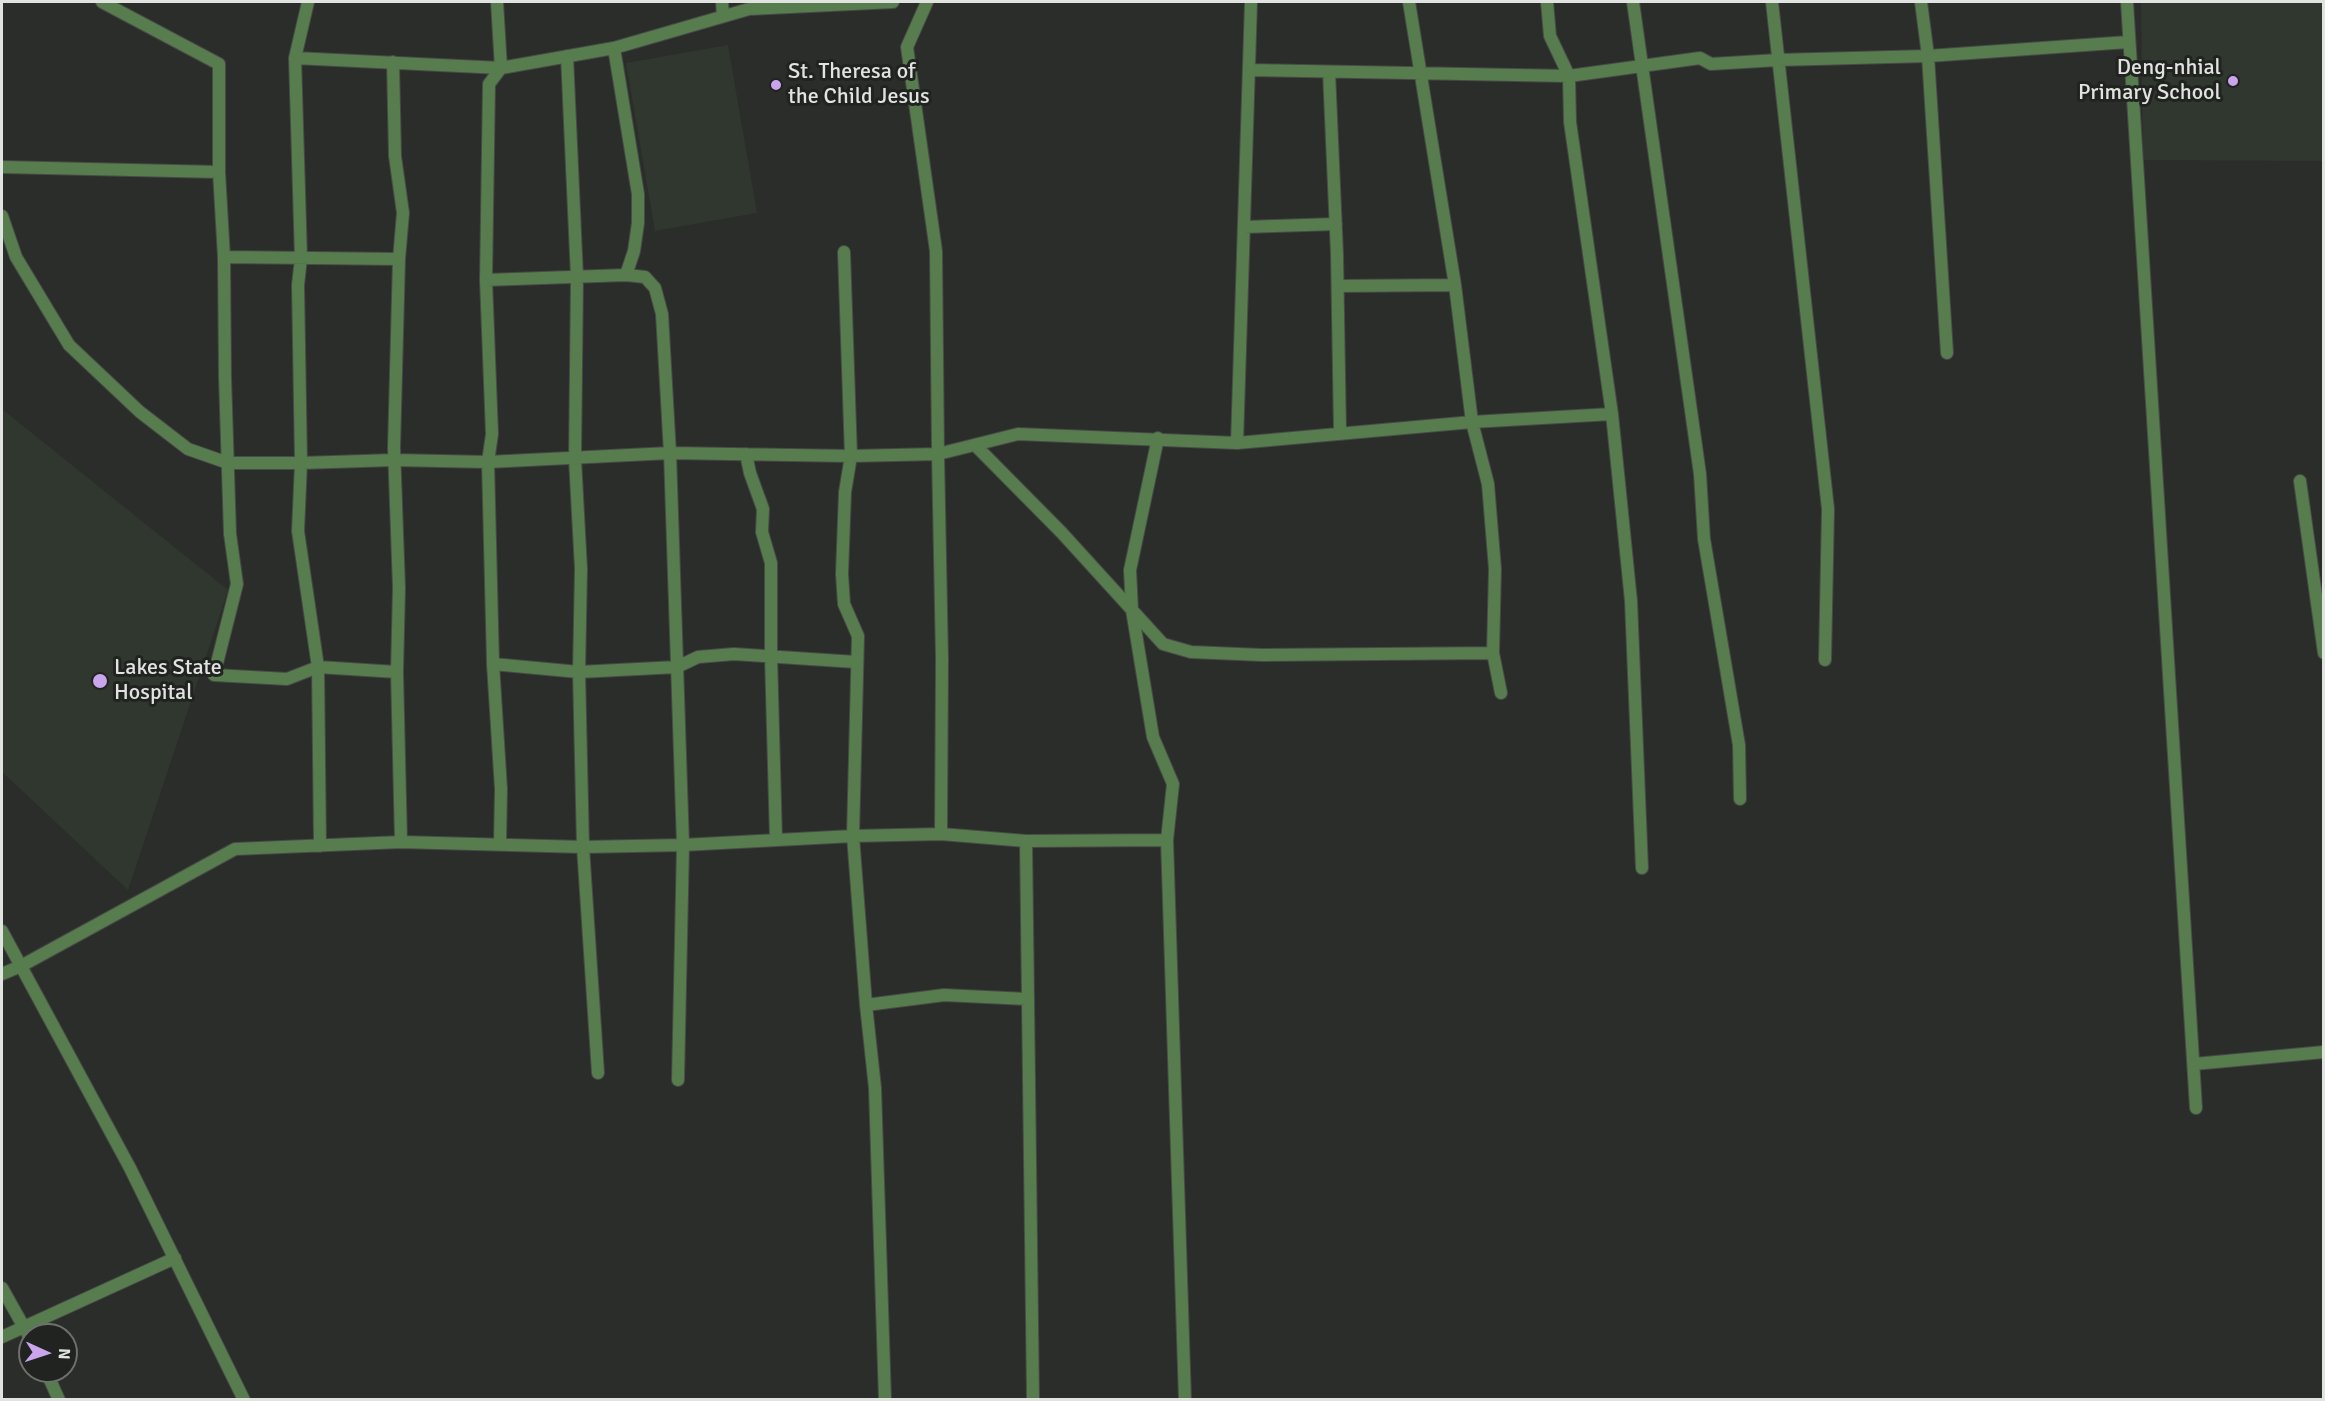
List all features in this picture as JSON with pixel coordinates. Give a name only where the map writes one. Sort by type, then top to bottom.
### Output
[{"type":"street","points":[[107,2],[219,64],[219,172],[224,257],[230,534],[237,584],[214,675],[287,678],[318,667],[397,672]]},
{"type":"street","points":[[309,2],[295,58],[301,258],[298,285],[302,464],[298,531],[318,667],[320,846]]},
{"type":"street","points":[[497,2],[501,68],[489,84],[486,280],[492,434],[488,462],[493,664],[501,789],[500,844]]},
{"type":"street","points":[[722,2],[723,16]]},
{"type":"street","points":[[295,58],[501,68],[614,48],[749,9],[893,2]]},
{"type":"street","points":[[927,2],[907,47],[936,251],[942,658],[941,834]]},
{"type":"street","points":[[1237,443],[1251,2]]},
{"type":"street","points":[[1409,2],[1455,285],[1472,422],[1488,484],[1494,569],[1493,653],[1501,693]]},
{"type":"street","points":[[1547,2],[1550,36],[1569,76],[1570,122],[1611,414],[1631,601],[1642,868]]},
{"type":"street","points":[[1634,2],[1700,474],[1704,539],[1739,745],[1740,799]]},
{"type":"street","points":[[1772,2],[1828,509],[1825,660]]},
{"type":"street","points":[[1921,2],[1928,56],[1947,353]]},
{"type":"street","points":[[2127,2],[2196,1108]]},
{"type":"street","points":[[1250,70],[1569,76],[1700,58],[1711,64],[1928,56],[2128,42]]},
{"type":"street","points":[[614,48],[638,194],[638,223],[634,251],[626,275]]},
{"type":"street","points":[[567,56],[577,277],[575,459],[581,569],[579,672],[583,847],[598,1073]]},
{"type":"street","points":[[393,62],[395,156],[402,213],[394,460],[399,588],[397,672],[401,842]]},
{"type":"street","points":[[1329,72],[1338,286],[1340,433]]},
{"type":"street","points":[[2,167],[219,172]]},
{"type":"street","points":[[2,216],[16,257],[69,345],[140,412],[188,449],[228,463],[302,464],[394,460],[488,462],[670,453],[851,456],[938,454],[1018,434],[1237,443],[1472,422],[1611,414]]},
{"type":"street","points":[[1244,227],[1336,224]]},
{"type":"street","points":[[844,252],[851,456],[845,492],[842,574],[844,604],[858,636],[853,836],[875,1088],[885,1400]]},
{"type":"street","points":[[224,257],[399,260]]},
{"type":"street","points":[[486,280],[626,275],[645,277],[655,288],[662,314],[670,453],[683,845],[678,1080]]},
{"type":"street","points":[[1338,286],[1455,285]]},
{"type":"street","points":[[1158,438],[1130,570],[1132,610],[1152,737],[1173,784],[1167,840],[1185,1400]]},
{"type":"street","points":[[975,445],[1062,533],[1163,644],[1191,652],[1262,655],[1493,653]]},
{"type":"street","points":[[746,454],[763,509],[762,532],[771,562],[776,839]]},
{"type":"street","points":[[2300,481],[2324,653]]},
{"type":"street","points":[[493,664],[579,672],[677,667],[698,657],[734,654],[856,662]]},
{"type":"street","points":[[2,974],[21,966],[235,849],[401,842],[583,847],[683,845],[776,839],[941,834],[1026,840],[1167,840]]},
{"type":"street","points":[[1026,840],[1033,1400]]},
{"type":"street","points":[[2,931],[130,1168],[244,1400]]},
{"type":"street","points":[[866,1005],[944,995],[1027,999]]},
{"type":"street","points":[[2194,1064],[2324,1052]]},
{"type":"street","points":[[31,1323],[175,1258]]},
{"type":"street","points":[[2,1288],[22,1323]]},
{"type":"street","points":[[2,1337],[18,1329]]},
{"type":"street","points":[[51,1383],[59,1400]]},
{"type":"shaded area","name":"Deng-nhial Primary School","points":[[2141,2],[2323,2],[2323,161],[2143,160]]},
{"type":"shaded area","points":[[728,45],[757,213],[655,231],[626,63]]},
{"type":"shaded area","name":"Lakes State Hospital","points":[[2,409],[228,590],[128,890],[2,772]]},
{"type":"place","name":"Deng-nhial Primary School","points":[[2233,81]]},
{"type":"place","name":"St. Theresa of the Child Jesus","points":[[776,85]]},
{"type":"place","name":"Lakes State Hospital","points":[[100,681]]}]
